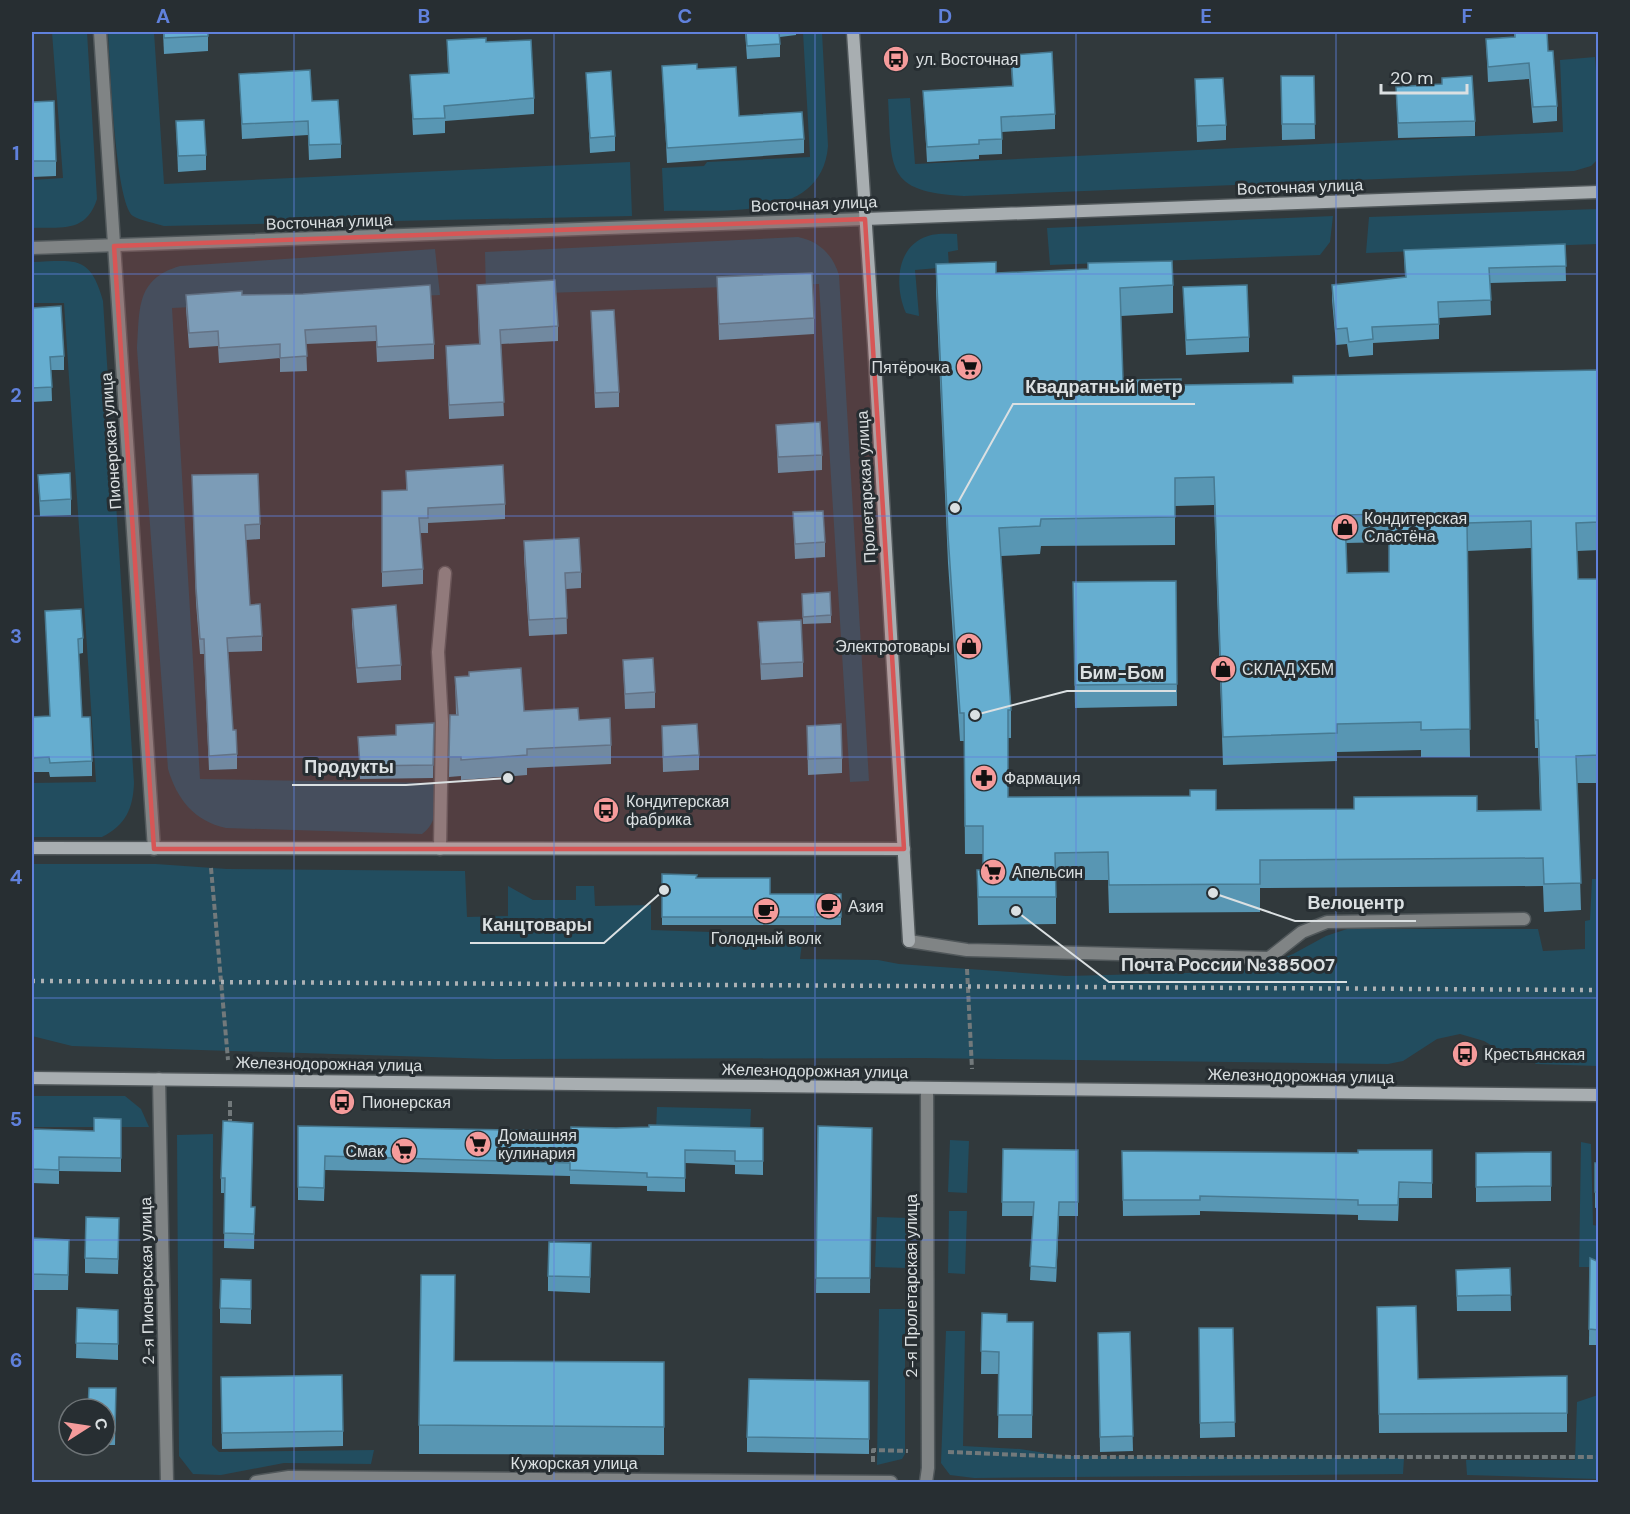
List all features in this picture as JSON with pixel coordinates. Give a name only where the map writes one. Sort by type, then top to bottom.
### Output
[{"type":"street","name":"Пионерская улица","points":[[100,32],[154,849]]},
{"type":"street","name":"Пролетарская улица","points":[[853,32],[909,941],[967,950]]},
{"type":"street","name":"Восточная улица","points":[[32,248],[1599,192]]},
{"type":"street","points":[[440,849],[442,722],[438,652],[445,573]]},
{"type":"street","points":[[32,848],[904,849]]},
{"type":"street","points":[[967,950],[1269,958],[1302,932],[1327,922],[1524,919]]},
{"type":"street","name":"Железнодорожная улица","points":[[32,1078],[1599,1095]]},
{"type":"street","name":"2-я Пионерская улица","points":[[159,1079],[168,1482]]},
{"type":"street","name":"2-я Пролетарская улица","points":[[926,1482],[928,1451],[927,1089]]},
{"type":"street","name":"Кужорская улица","points":[[256,1482],[290,1478],[891,1482]]},
{"type":"path","points":[[209,849],[230,1080],[230,1130]]},
{"type":"path","points":[[967,950],[973,1089]]},
{"type":"path","points":[[873,1467],[873,1450],[1070,1457],[1599,1457]]},
{"type":"highlighted area","points":[[865,219],[904,849],[154,849],[114,246]]},
{"type":"shaded area","points":[[52,32],[87,32],[97,199],[92,210],[80,223],[63,227],[32,228],[32,180],[63,178]]},
{"type":"shaded area","points":[[108,32],[154,32],[164,184],[630,162],[632,216],[164,226],[140,219],[133,216],[127,206],[122,186],[115,130]]},
{"type":"shaded area","points":[[803,32],[822,32],[828,146],[822,171],[808,188],[789,200],[765,207],[739,210],[664,211],[662,168],[704,166],[707,162],[810,157]]},
{"type":"shaded area","points":[[1595,57],[1598,159],[1591,166],[1574,171],[964,196],[938,194],[919,189],[906,182],[897,172],[890,143],[888,99],[910,98],[915,164],[1563,132],[1560,60]]},
{"type":"shaded area","points":[[1598,209],[1598,244],[1366,253],[1369,217]]},
{"type":"shaded area","points":[[1333,216],[1330,242],[1320,255],[1050,265],[1047,228]]},
{"type":"shaded area","points":[[957,234],[958,250],[948,252],[949,267],[915,270],[919,316],[906,313],[899,279],[900,268],[909,248],[928,236]]},
{"type":"shaded area","points":[[798,237],[824,250],[833,261],[839,275],[869,781],[850,782],[819,284],[486,295],[485,252]]},
{"type":"shaded area","points":[[435,249],[440,295],[172,308],[200,779],[436,783],[434,817],[422,834],[226,828],[215,825],[188,807],[176,790],[168,769],[137,349],[143,298],[147,288],[155,279],[180,266]]},
{"type":"shaded area","points":[[59,261],[79,264],[92,275],[103,301],[134,783],[127,815],[117,827],[102,837],[32,837],[32,783],[96,782],[64,303],[32,303],[32,262]]},
{"type":"shaded area","points":[[32,864],[156,864],[227,869],[465,871],[467,917],[508,916],[508,886],[533,900],[576,900],[576,886],[594,886],[595,906],[651,905],[651,930],[803,935],[800,959],[878,960],[899,964],[1066,976],[1226,972],[1256,968],[1293,954],[1326,936],[1347,929],[1538,929],[1543,951],[1585,949],[1585,921],[1590,920],[1592,879],[1598,879],[1598,1066],[1536,1064],[1522,1052],[1501,1051],[1484,1041],[1460,1034],[1437,1039],[1403,1061],[1388,1064],[923,1058],[494,1059],[72,1046],[32,1036]]},
{"type":"shaded area","points":[[32,1096],[125,1096],[141,1109],[149,1127],[32,1127]]},
{"type":"shaded area","points":[[657,1107],[751,1109],[750,1131],[656,1130]]},
{"type":"shaded area","points":[[213,1134],[212,1445],[219,1452],[374,1450],[371,1464],[284,1463],[221,1475],[193,1474],[179,1456],[177,1135]]},
{"type":"shaded area","points":[[950,1140],[969,1141],[967,1193],[948,1192]]},
{"type":"shaded area","points":[[1581,1142],[1591,1144],[1593,1225],[1598,1226],[1598,1267],[1579,1267]]},
{"type":"shaded area","points":[[949,1211],[967,1211],[965,1274],[948,1273]]},
{"type":"shaded area","points":[[877,1217],[908,1218],[907,1268],[875,1267]]},
{"type":"shaded area","points":[[879,1309],[905,1309],[905,1454],[902,1459],[877,1465]]},
{"type":"shaded area","points":[[946,1331],[965,1331],[963,1446],[1020,1449],[1064,1456],[1404,1458],[1403,1474],[974,1478],[950,1475],[941,1463]]},
{"type":"shaded area","points":[[1598,1395],[1598,1479],[1467,1475],[1466,1460],[1575,1460],[1577,1402]]},
{"type":"building","points":[[164,32],[208,32],[208,36],[164,38]]},
{"type":"building","points":[[746,32],[779,32],[780,44],[747,46]]},
{"type":"building","points":[[1515,32],[1547,32],[1548,51],[1553,51],[1557,106],[1533,107],[1529,63],[1488,67],[1486,39],[1515,37]]},
{"type":"building","points":[[486,38],[486,42],[531,40],[534,98],[444,106],[445,118],[413,119],[410,75],[449,73],[447,40]]},
{"type":"building","points":[[1052,52],[1055,114],[1001,117],[1002,139],[979,140],[979,144],[927,147],[923,91],[1013,86],[1011,55]]},
{"type":"building","points":[[697,64],[697,69],[736,67],[739,116],[802,112],[804,139],[667,148],[662,66]]},
{"type":"building","points":[[310,70],[312,101],[338,100],[341,144],[309,145],[308,121],[242,124],[239,74]]},
{"type":"building","points":[[611,71],[615,136],[590,138],[586,73]]},
{"type":"building","points":[[1281,76],[1314,76],[1315,124],[1282,124]]},
{"type":"building","points":[[1472,76],[1475,121],[1398,123],[1396,87],[1442,84],[1442,78]]},
{"type":"building","points":[[1223,78],[1226,125],[1197,126],[1195,79]]},
{"type":"building","points":[[54,101],[56,161],[32,161],[32,102]]},
{"type":"building","points":[[204,120],[206,155],[178,156],[176,121]]},
{"type":"building","points":[[1565,244],[1566,266],[1489,268],[1491,300],[1438,302],[1439,324],[1372,327],[1373,339],[1349,342],[1347,328],[1336,329],[1332,285],[1406,277],[1404,250]]},
{"type":"building","points":[[1172,261],[1173,285],[1120,288],[1123,380],[1181,379],[1181,385],[1293,383],[1293,376],[1599,370],[1599,522],[1576,523],[1578,579],[1599,579],[1599,755],[1576,756],[1581,883],[1544,884],[1543,858],[1260,860],[1260,884],[1109,885],[1108,852],[1055,853],[1056,897],[978,897],[977,870],[983,870],[983,826],[965,826],[964,713],[960,713],[948,535],[936,264],[996,262],[996,273],[1088,269],[1088,263]],"holes":[[[1214,477],[1223,737],[1337,733],[1337,724],[1421,722],[1421,730],[1470,729],[1467,523],[1531,521],[1535,720],[1538,720],[1541,810],[1477,811],[1477,796],[1354,797],[1354,809],[1216,810],[1216,790],[1190,790],[1190,796],[1008,797],[1008,710],[1011,710],[999,528],[1040,526],[1041,519],[1175,517],[1175,478]],[[1389,514],[1389,572],[1347,573],[1345,515]]]},
{"type":"building","points":[[812,273],[814,318],[719,324],[717,277]]},
{"type":"building","points":[[555,280],[558,326],[500,330],[504,402],[449,405],[446,346],[480,344],[477,285]]},
{"type":"building","points":[[430,285],[434,344],[377,347],[376,326],[305,330],[307,356],[280,358],[280,344],[219,348],[218,331],[189,333],[186,295],[242,291],[242,295],[303,294]]},
{"type":"building","points":[[1247,285],[1249,337],[1186,340],[1183,287]]},
{"type":"building","points":[[61,306],[64,356],[50,357],[52,387],[32,388],[32,308]]},
{"type":"building","points":[[614,310],[619,392],[595,393],[591,311]]},
{"type":"building","points":[[820,422],[822,455],[778,457],[776,425]]},
{"type":"building","points":[[503,465],[505,504],[428,508],[428,518],[419,518],[423,569],[382,572],[382,491],[407,490],[406,471]]},
{"type":"building","points":[[70,473],[71,499],[40,501],[38,475]]},
{"type":"building","points":[[258,474],[260,524],[245,525],[250,605],[260,604],[262,636],[227,638],[233,730],[236,730],[237,754],[209,756],[204,639],[200,639],[196,588],[192,475]]},
{"type":"building","points":[[823,511],[825,542],[795,544],[793,512]]},
{"type":"building","points":[[579,538],[581,572],[565,573],[567,618],[529,620],[524,541]]},
{"type":"building","points":[[1176,581],[1177,684],[1075,685],[1073,582]]},
{"type":"building","points":[[830,592],[831,615],[803,617],[802,594]]},
{"type":"building","points":[[396,605],[401,665],[357,668],[352,609]]},
{"type":"building","points":[[81,609],[83,638],[78,639],[82,717],[90,717],[92,761],[50,763],[49,757],[32,758],[32,717],[50,716],[45,611]]},
{"type":"building","points":[[801,620],[803,662],[761,664],[758,622]]},
{"type":"building","points":[[653,658],[655,692],[625,694],[623,660]]},
{"type":"building","points":[[521,668],[524,711],[578,708],[579,720],[610,718],[611,745],[527,749],[527,755],[461,760],[461,757],[449,757],[450,715],[458,715],[455,677],[469,676],[469,672]]},
{"type":"building","points":[[434,723],[433,765],[360,766],[358,737],[396,735],[396,725]]},
{"type":"building","points":[[697,724],[699,755],[663,757],[662,726]]},
{"type":"building","points":[[841,724],[842,758],[808,759],[807,726]]},
{"type":"building","points":[[662,874],[697,875],[696,878],[770,878],[770,894],[841,894],[841,917],[662,917]]},
{"type":"building","points":[[94,1118],[121,1119],[121,1158],[59,1157],[59,1170],[32,1169],[32,1129],[94,1131]]},
{"type":"building","points":[[223,1121],[253,1123],[251,1207],[255,1207],[254,1234],[224,1233],[225,1178],[221,1178]]},
{"type":"building","points":[[649,1125],[763,1128],[763,1161],[735,1161],[735,1151],[685,1150],[685,1178],[647,1177],[647,1173],[570,1170],[570,1163],[325,1156],[324,1188],[298,1187],[298,1126],[571,1131],[571,1127],[616,1128],[649,1127]]},
{"type":"building","points":[[818,1126],[872,1128],[870,1278],[816,1278]]},
{"type":"building","points":[[1003,1149],[1078,1150],[1078,1202],[1059,1202],[1056,1268],[1030,1266],[1034,1202],[1002,1202]]},
{"type":"building","points":[[1358,1150],[1432,1150],[1432,1183],[1399,1182],[1398,1205],[1358,1205],[1358,1200],[1200,1196],[1200,1200],[1123,1200],[1122,1151],[1358,1153]]},
{"type":"building","points":[[1551,1152],[1551,1186],[1476,1187],[1476,1153]]},
{"type":"building","points":[[1595,1163],[1599,1163],[1599,1192],[1595,1192]]},
{"type":"building","points":[[86,1217],[119,1218],[118,1259],[85,1258]]},
{"type":"building","points":[[32,1238],[69,1240],[68,1275],[32,1274]]},
{"type":"building","points":[[549,1242],[591,1243],[590,1277],[548,1276]]},
{"type":"building","points":[[1590,1258],[1599,1262],[1599,1330],[1589,1329]]},
{"type":"building","points":[[1510,1268],[1511,1295],[1457,1296],[1456,1270]]},
{"type":"building","points":[[421,1275],[455,1275],[454,1361],[664,1362],[664,1427],[419,1425]]},
{"type":"building","points":[[221,1279],[251,1280],[251,1309],[220,1308]]},
{"type":"building","points":[[1416,1306],[1418,1379],[1567,1376],[1567,1413],[1379,1414],[1377,1307]]},
{"type":"building","points":[[77,1308],[118,1310],[118,1344],[76,1343]]},
{"type":"building","points":[[982,1313],[1007,1314],[1007,1322],[1033,1322],[1032,1415],[998,1415],[999,1352],[981,1351]]},
{"type":"building","points":[[1199,1328],[1233,1328],[1235,1422],[1200,1423]]},
{"type":"building","points":[[1130,1332],[1133,1436],[1100,1437],[1098,1333]]},
{"type":"building","points":[[342,1375],[343,1431],[222,1433],[221,1377]]},
{"type":"building","points":[[749,1379],[869,1381],[869,1439],[747,1437]]},
{"type":"building","points":[[89,1388],[116,1388],[116,1397],[89,1397]]},
{"type":"railway","points":[[32,981],[1598,990]]},
{"type":"place","name":"ул. Восточная","points":[[896,59]]},
{"type":"place","name":"Пятёрочка","points":[[969,367]]},
{"type":"place","name":"Квадратный метр","points":[[955,508]]},
{"type":"place","name":"Кондитерская Сластёна","points":[[1345,527]]},
{"type":"place","name":"Электротовары","points":[[969,646]]},
{"type":"place","name":"СКЛАД ХБМ","points":[[1223,669]]},
{"type":"place","name":"Бим-Бом","points":[[975,715]]},
{"type":"place","name":"Продукты","points":[[508,778]]},
{"type":"place","name":"Фармация","points":[[984,778]]},
{"type":"place","name":"Кондитерская фабрика","points":[[606,810]]},
{"type":"place","name":"Апельсин","points":[[993,872]]},
{"type":"place","name":"Канцтовары","points":[[664,890]]},
{"type":"place","name":"Велоцентр","points":[[1213,893]]},
{"type":"place","name":"Азия","points":[[829,906]]},
{"type":"place","name":"Голодный волк","points":[[766,911]]},
{"type":"place","name":"Почта России №385007","points":[[1016,911]]},
{"type":"place","name":"Крестьянская","points":[[1465,1054]]},
{"type":"place","name":"Пионерская","points":[[342,1102]]},
{"type":"place","name":"Домашняя кулинария","points":[[478,1144]]},
{"type":"place","name":"Смак","points":[[404,1151]]}]
